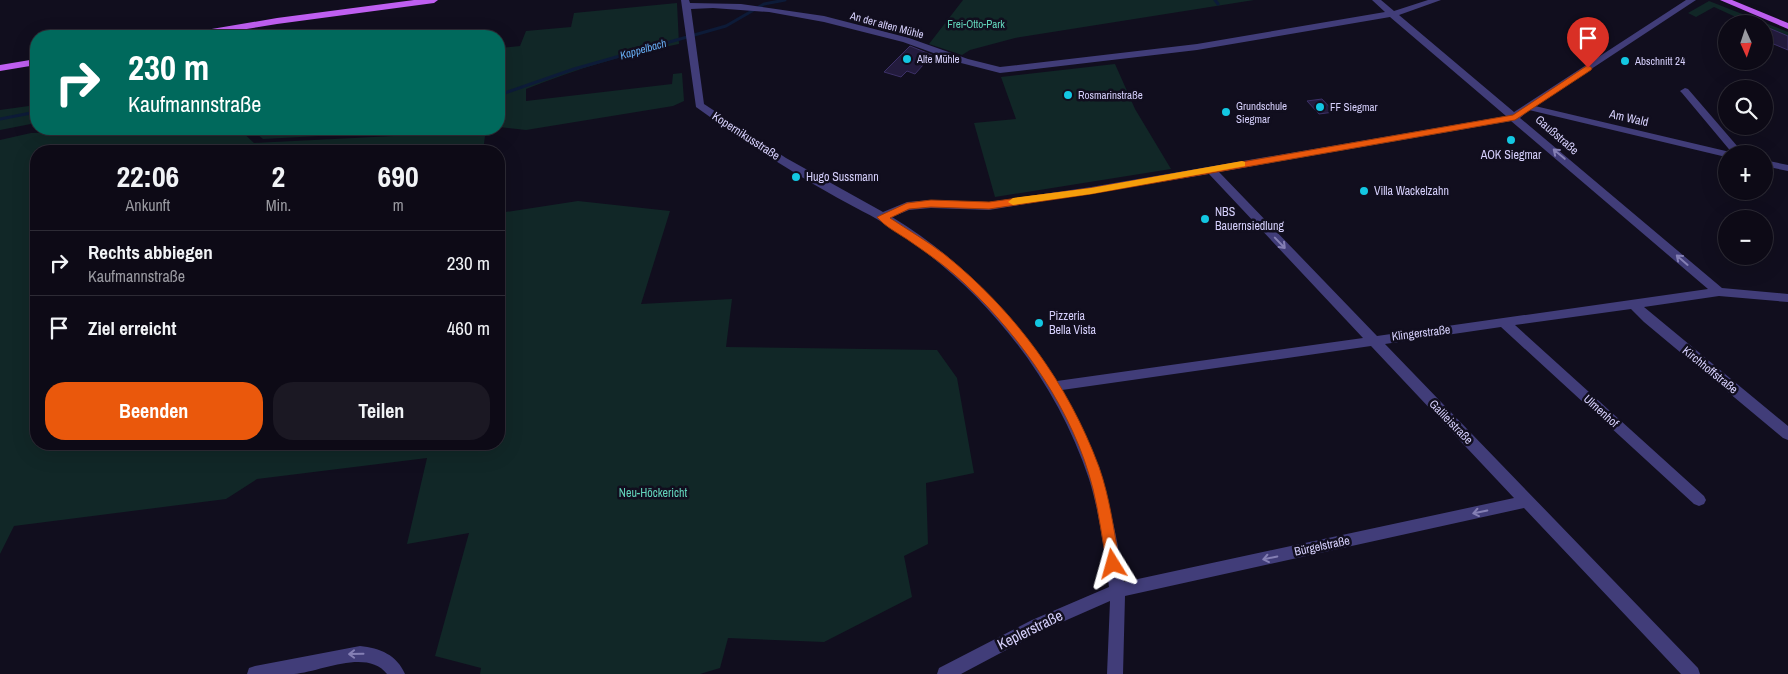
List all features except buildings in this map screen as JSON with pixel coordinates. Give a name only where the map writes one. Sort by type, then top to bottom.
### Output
[{"type":"main road","points":[[224,30],[389,3],[434,0]]},
{"type":"main road","points":[[1724,0],[1788,26]]},
{"type":"main road","points":[[0,68],[30,63]]},
{"type":"street","name":"Gaußstraße","points":[[1376,0],[1719,292]]},
{"type":"street","points":[[1392,14],[1437,0]]},
{"type":"street","points":[[882,217],[907,206],[931,204],[989,206],[1211,170],[1515,117],[1527,107],[1692,0]]},
{"type":"street","name":"An der alten Mühle","points":[[685,3],[751,7],[808,16],[878,33],[963,60],[981,68],[1008,70],[1197,47],[1392,14]]},
{"type":"street","name":"Kopernikusstraße","points":[[685,3],[699,105],[726,125],[882,217],[939,256],[968,281],[1014,328],[1055,386],[1081,436],[1098,484],[1110,540],[1117,591],[1115,674]]},
{"type":"street","points":[[1685,91],[1731,145]]},
{"type":"street","name":"Am Wald","points":[[1527,107],[1718,152]]},
{"type":"street","points":[[1773,165],[1788,168]]},
{"type":"street","name":"Galileistraße","points":[[1211,170],[1692,674]]},
{"type":"street","name":"Klingerstraße","points":[[1055,386],[1719,292],[1788,298]]},
{"type":"street","name":"Kirchhoffstraße","points":[[1634,304],[1648,319],[1788,434]]},
{"type":"street","name":"Ulmenhof","points":[[1503,322],[1699,500]]},
{"type":"street","name":"Bürgelstraße","points":[[1117,591],[1527,502]]},
{"type":"street","name":"Keplerstraße","points":[[945,674],[1038,625],[1117,591]]},
{"type":"street","points":[[255,674],[346,654],[368,654],[390,663],[397,674]]},
{"type":"green space","name":"Frei-Otto-Park","points":[[963,0],[1254,0],[1015,38],[970,50],[962,55],[929,44]]},
{"type":"green space","points":[[1709,1],[1745,15],[1731,15],[1714,7],[1696,17],[1688,13]]},
{"type":"green space","points":[[677,3],[679,44],[620,57],[526,89],[526,101],[672,84],[673,74],[682,73],[684,101],[673,106],[526,130],[505,128],[505,47],[520,46],[526,31],[571,27],[574,13]]},
{"type":"green space","points":[[1773,26],[1788,32],[1788,38],[1773,30]]},
{"type":"green space","points":[[1115,64],[1135,109],[1171,169],[995,197],[974,123],[1016,119],[1001,77]]},
{"type":"green space","points":[[30,106],[30,124],[0,130],[0,110]]},
{"type":"green space","name":"Neu-Höckericht","points":[[30,133],[30,135],[245,135],[254,143],[413,135],[485,136],[484,145],[30,145],[30,450],[505,450],[505,212],[578,201],[670,211],[641,304],[732,299],[726,347],[937,350],[957,378],[974,473],[926,483],[928,544],[904,556],[912,597],[824,642],[728,638],[720,668],[700,674],[480,674],[481,668],[435,656],[469,533],[407,544],[427,458],[257,479],[226,499],[14,526],[0,554],[0,140]]},
{"type":"green space","points":[[258,135],[337,135],[263,139]]},
{"type":"waterway","name":"Kappelbach","points":[[505,93],[574,69],[726,26],[764,4],[785,0]]},
{"type":"waterway","points":[[1215,0],[1218,4]]},
{"type":"waterway","name":"Kappelbach","points":[[0,119],[30,113]]},
{"type":"slow traffic","points":[[1013,202],[1091,191],[1242,164]]},
{"type":"place","name":"Alte Mühle","points":[[907,59]]},
{"type":"place","name":"Abschnitt 24","points":[[1625,61]]},
{"type":"place","name":"Rosmarinstraße","points":[[1068,95]]},
{"type":"place","name":"FF Siegmar","points":[[1320,107]]},
{"type":"place","name":"Grundschule Siegmar","points":[[1226,112]]},
{"type":"place","name":"AOK Siegmar","points":[[1511,140]]},
{"type":"place","name":"Hugo Sussmann","points":[[796,177]]},
{"type":"place","name":"Villa Wackelzahn","points":[[1364,191]]},
{"type":"place","name":"NBS Bauernsiedlung","points":[[1205,219]]},
{"type":"place","name":"Pizzeria Bella Vista","points":[[1039,323]]},
{"type":"route","points":[[1113,564],[1100,489],[1093,467],[1081,436],[1064,403],[1034,354],[1014,328],[968,281],[939,256],[882,217],[907,206],[931,204],[989,206],[1168,178],[1515,117],[1527,107],[1588,68]]}]
